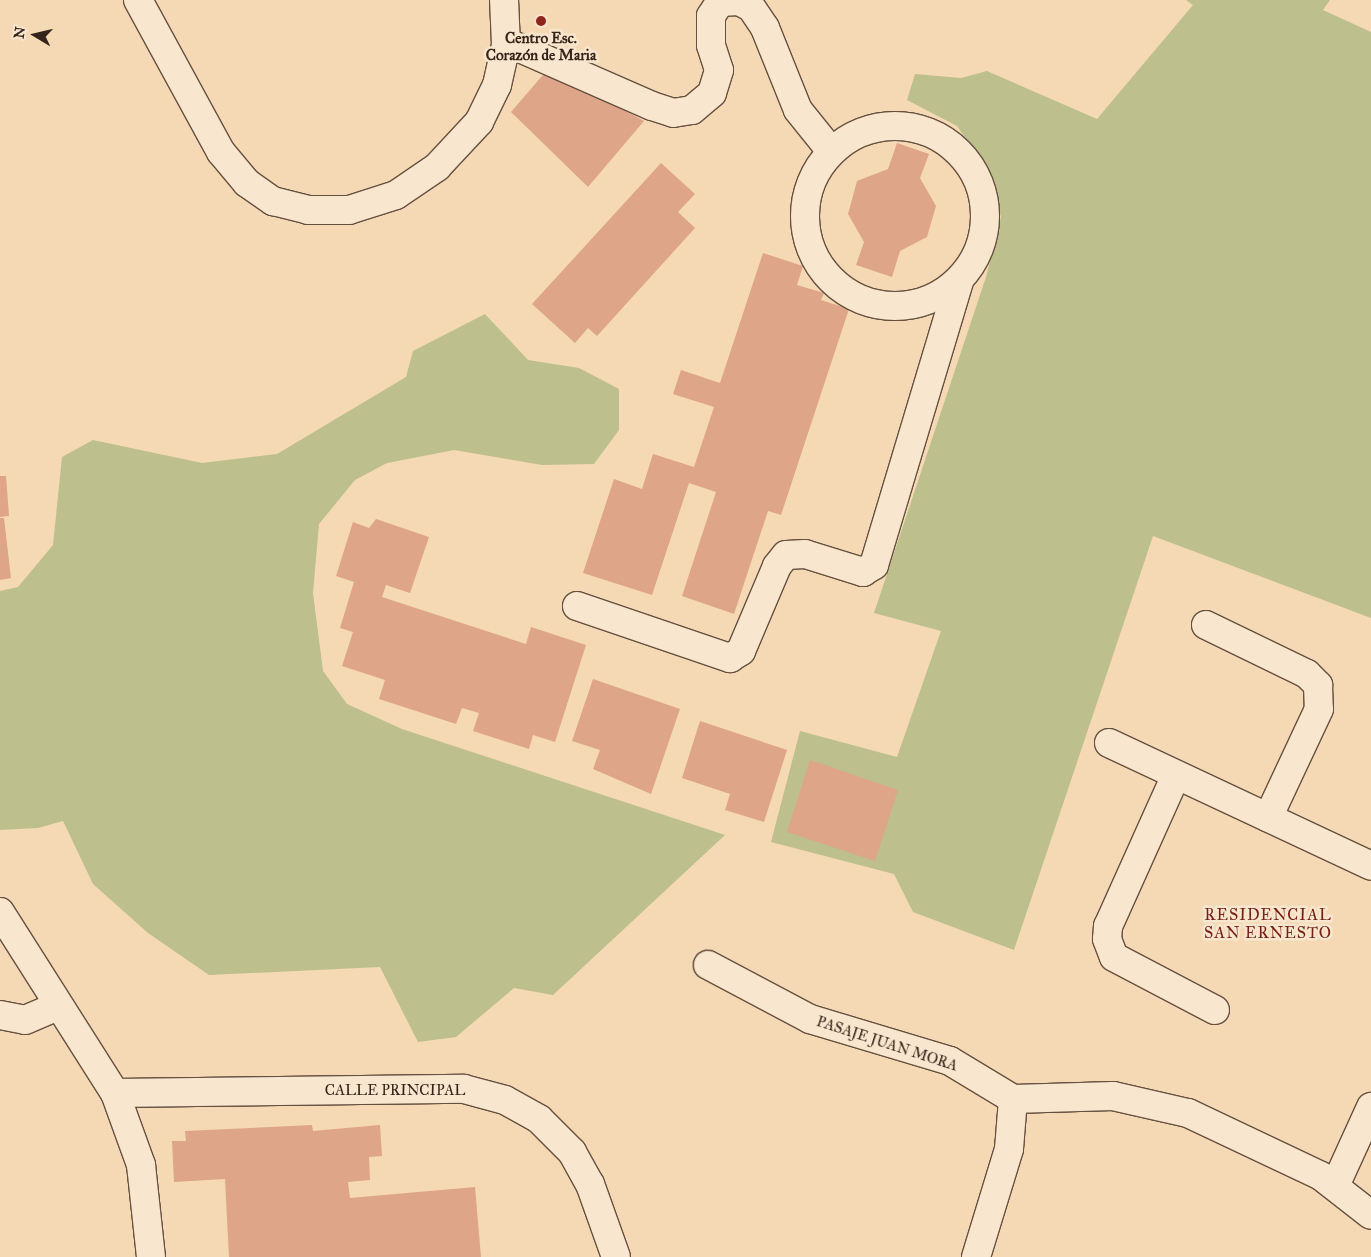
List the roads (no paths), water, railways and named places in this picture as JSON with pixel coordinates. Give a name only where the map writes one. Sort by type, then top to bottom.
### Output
[{"type":"street","points":[[138,0],[221,152],[247,182],[273,201],[308,210],[349,210],[396,195],[437,167],[479,122],[498,85],[506,42],[504,0]]},
{"type":"street","points":[[506,42],[652,106],[673,113],[692,110],[712,93],[719,70],[711,45],[711,16],[720,2],[739,0],[751,7],[765,28],[798,110],[831,151]]},
{"type":"street","points":[[577,606],[730,658],[741,651],[777,566],[786,555],[804,554],[863,572],[874,566],[959,281],[979,251],[986,216],[979,181],[960,152],[930,132],[896,125],[861,132],[831,151],[812,181],[804,216],[811,251],[831,280],[860,300],[895,308],[930,301],[959,281]]},
{"type":"street","points":[[1206,625],[1307,674],[1318,685],[1319,709],[1268,818]]},
{"type":"street","points":[[1110,743],[1371,866]]},
{"type":"street","points":[[1176,775],[1108,926],[1107,939],[1114,957],[1215,1010]]},
{"type":"street","points":[[0,912],[115,1093],[141,1165],[151,1257]]},
{"type":"street","name":"PASAJE JUAN MORA","points":[[708,965],[810,1019],[950,1061],[1013,1099]]},
{"type":"street","points":[[0,1015],[25,1020],[58,1006]]},
{"type":"street","name":"CALLE PRINCIPAL","points":[[115,1093],[464,1089],[505,1100],[538,1119],[572,1152],[590,1184],[616,1257]]},
{"type":"street","points":[[976,1257],[1010,1149],[1013,1099],[1113,1096],[1188,1113],[1336,1186],[1371,1215]]},
{"type":"street","points":[[1336,1186],[1371,1107]]},
{"type":"place","name":"Centro Esc. Corazón de Maria","points":[[541,21]]},
{"type":"district","name":"RESIDENCIAL SAN ERNESTO","points":[[1268,924]]}]
